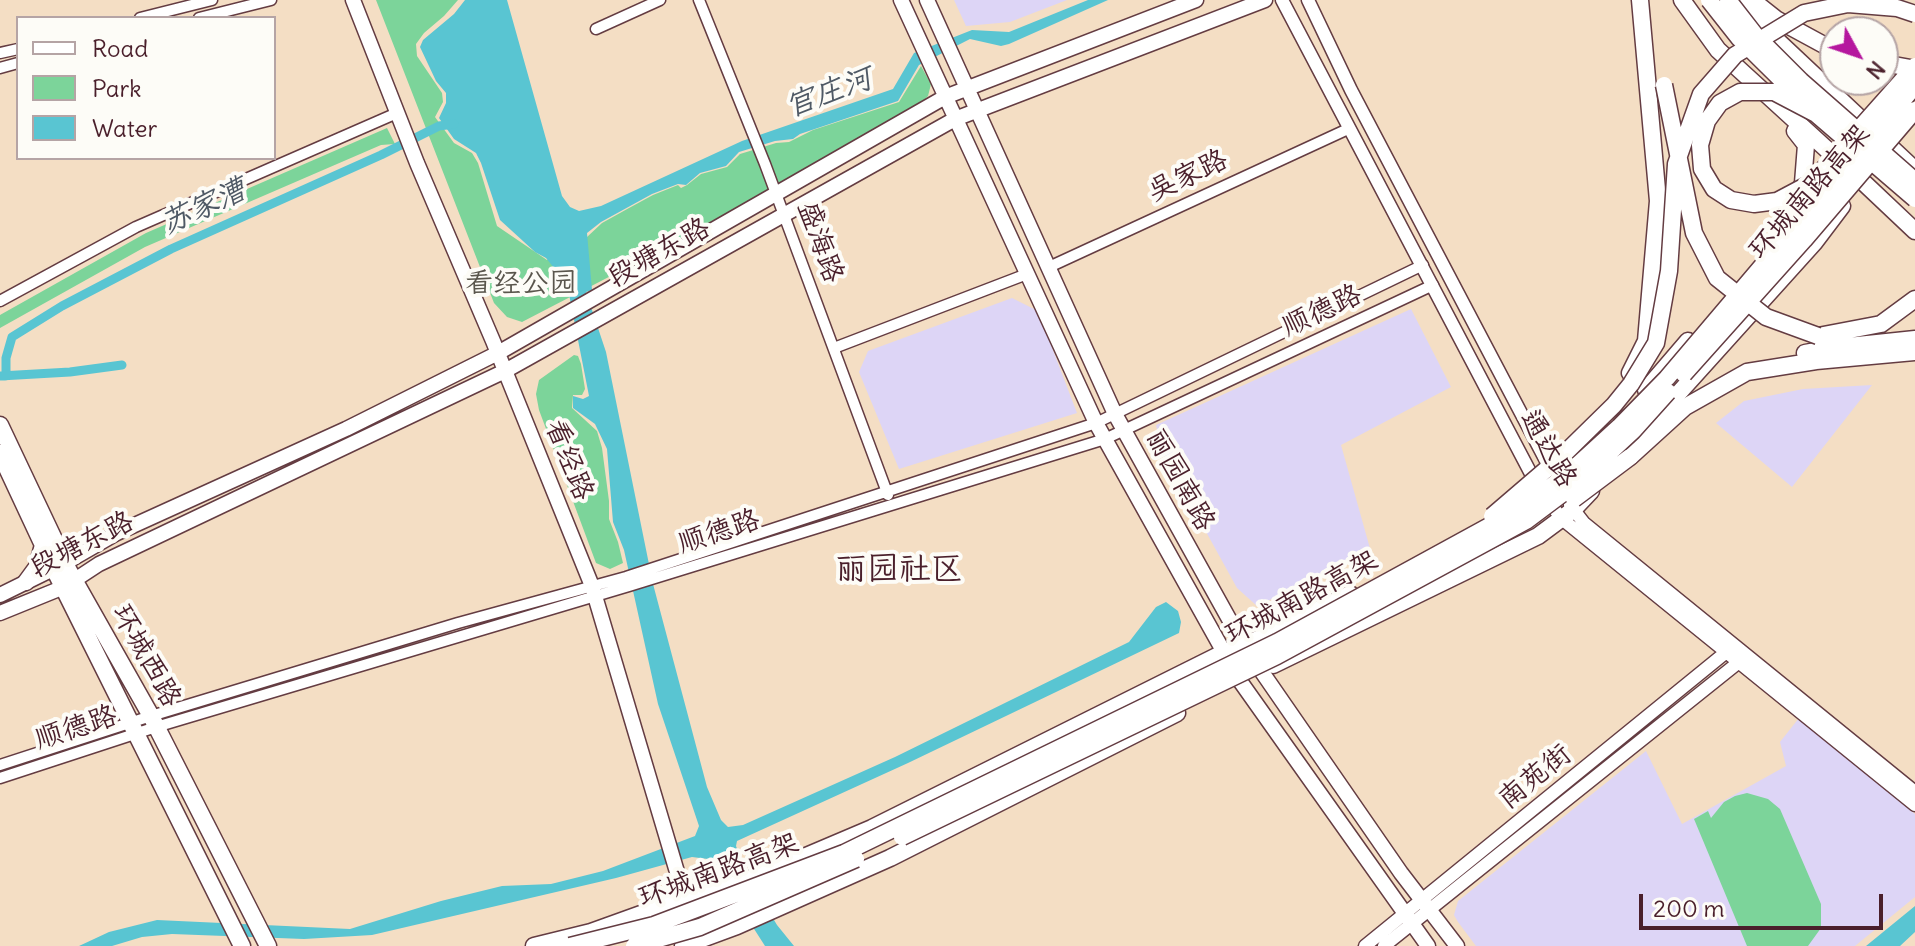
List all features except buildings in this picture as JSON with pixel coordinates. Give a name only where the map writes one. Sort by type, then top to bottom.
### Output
[{"type":"main road","name":"看经路","points":[[353,0],[593,591],[687,900],[694,918],[711,942]]},
{"type":"main road","name":"丽园南路","points":[[901,0],[1096,423],[1240,681],[1428,946]]},
{"type":"main road","name":"段塘东路","points":[[0,595],[60,566],[117,533],[346,429],[498,353],[776,194],[942,90],[968,88],[1196,0]]},
{"type":"main road","name":"段塘东路","points":[[0,613],[69,584],[99,564],[505,371],[955,119],[1265,0]]},
{"type":"main road","points":[[1682,0],[1718,50],[1915,231]]},
{"type":"main road","points":[[1709,0],[1739,38],[1816,114],[1915,199]]},
{"type":"main road","points":[[1728,0],[1756,36],[1801,81],[1915,181]]},
{"type":"main road","points":[[1739,0],[1749,14],[1915,170]]},
{"type":"main road","points":[[1752,0],[1776,19],[1819,42]]},
{"type":"main road","points":[[1452,555],[1614,405],[1656,343],[1669,271],[1676,164],[1701,94],[1735,55],[1804,13],[1848,4],[1897,8],[1915,14]]},
{"type":"main road","name":"丽园南路","points":[[930,5],[1115,414],[1244,646],[1457,946]]},
{"type":"main road","points":[[1642,5],[1664,85],[1694,233],[1717,278],[1766,317],[1818,336],[1881,324],[1915,299]]},
{"type":"main road","points":[[1614,405],[1646,341],[1652,291],[1658,201],[1642,5]]},
{"type":"main road","points":[[1816,114],[1774,92],[1740,92],[1720,103],[1707,121],[1700,145],[1702,169],[1714,189],[1731,200],[1754,204],[1777,201],[1811,183],[1915,68]]},
{"type":"main road","points":[[534,946],[591,932],[705,895],[872,828],[1225,652],[1244,646],[1490,526],[1555,477],[1619,421],[1915,79]]},
{"type":"main road","name":"环城南路高架","points":[[634,946],[700,927],[860,857],[1277,656],[1452,555],[1524,507],[1571,471],[1667,378],[1915,86]]},
{"type":"main road","points":[[1772,101],[1806,145],[1803,183],[1781,233]]},
{"type":"main road","name":"环城南路高架","points":[[570,946],[654,925],[844,853],[1537,514],[1578,482],[1633,431],[1804,240],[1915,110]]},
{"type":"main road","points":[[683,946],[711,942],[737,926],[890,858],[1259,671],[1303,653],[1525,543],[1568,515],[1814,243],[1861,180],[1915,121]]},
{"type":"main road","points":[[1861,180],[1915,222]]},
{"type":"main road","points":[[1452,555],[1504,544],[1537,527],[1630,457],[1685,407],[1747,372],[1777,359],[1839,347],[1915,339]]},
{"type":"main road","points":[[1747,372],[1816,361],[1915,352]]},
{"type":"main road","name":"环城西路","points":[[0,425],[134,728],[242,946]]},
{"type":"main road","name":"环城西路","points":[[0,453],[43,545],[60,566]]},
{"type":"main road","points":[[26,582],[37,567],[43,545]]},
{"type":"main road","name":"环城西路","points":[[69,584],[154,722],[268,946]]},
{"type":"street","points":[[148,16],[212,0]]},
{"type":"street","points":[[207,16],[271,0]]},
{"type":"street","points":[[596,29],[660,0]]},
{"type":"street","name":"盛海路","points":[[699,0],[765,164],[891,503]]},
{"type":"street","name":"通达路","points":[[1282,0],[1539,489],[1915,805]]},
{"type":"street","name":"通达路","points":[[1308,0],[1351,90],[1555,477],[1568,515]]},
{"type":"street","points":[[0,301],[136,227],[397,113]]},
{"type":"street","name":"吴家路","points":[[1049,267],[1348,129]]},
{"type":"street","name":"顺德路","points":[[0,765],[627,582],[887,490],[1096,423],[1423,265]]},
{"type":"street","points":[[834,348],[1027,274]]},
{"type":"street","name":"顺德路","points":[[657,572],[1105,439],[1433,285]]},
{"type":"street","name":"南苑街","points":[[1426,905],[1731,648]]},
{"type":"street","name":"通达路","points":[[1743,658],[1915,792]]},
{"type":"street","name":"南苑街","points":[[1365,946],[1408,919],[1743,658]]},
{"type":"street","name":"顺德路","points":[[0,778],[134,728]]},
{"type":"street","name":"南苑街","points":[[1384,946],[1408,919]]},
{"type":"shaded area","points":[[954,0],[1067,0],[1010,22],[966,26]]},
{"type":"shaded area","points":[[1012,298],[1038,311],[1077,413],[899,469],[859,372],[868,351]]},
{"type":"shaded area","points":[[1411,309],[1451,387],[1341,445],[1371,552],[1257,606],[1237,588],[1162,452],[1156,425]]},
{"type":"shaded area","points":[[1872,385],[1792,487],[1716,423],[1744,401],[1803,389]]},
{"type":"shaded area","points":[[1799,718],[1915,814],[1915,897],[1855,946],[1476,946],[1458,922],[1454,915],[1458,901],[1646,751],[1682,824],[1786,766],[1780,742]]},
{"type":"green space","name":"看经公园","points":[[376,0],[458,0],[416,44],[417,56],[442,93],[443,102],[435,117],[454,143],[472,153],[478,163],[497,226],[547,260],[629,208],[678,185],[681,188],[701,174],[727,167],[740,154],[789,142],[813,130],[899,102],[921,66],[931,84],[928,96],[918,106],[763,197],[522,322],[507,317],[494,303]]},
{"type":"green space","points":[[387,128],[395,144],[381,145],[145,247],[0,328],[0,315],[146,233]]},
{"type":"green space","points":[[574,355],[578,356],[581,364],[585,389],[582,395],[573,395],[572,408],[597,431],[602,448],[609,519],[623,563],[610,569],[596,563],[539,410],[536,394],[539,380]]},
{"type":"green space","points":[[1747,793],[1768,799],[1780,809],[1821,904],[1821,928],[1808,946],[1747,946],[1694,819],[1708,811],[1711,818],[1724,802]]},
{"type":"water","points":[[465,0],[507,0],[562,196],[570,207],[579,211],[601,206],[742,141],[893,89],[914,53],[972,30],[1009,32],[1088,0],[1108,0],[1009,44],[1001,46],[970,39],[919,65],[898,101],[793,139],[739,152],[726,166],[700,173],[686,185],[678,184],[652,194],[587,233],[592,290],[586,292],[606,352],[653,584],[707,787],[721,820],[728,827],[743,825],[895,757],[1129,642],[1156,607],[1166,602],[1178,611],[1181,622],[1179,633],[737,841],[746,873],[777,925],[794,946],[765,946],[719,869],[708,859],[692,857],[616,878],[372,935],[304,939],[172,934],[142,937],[112,946],[79,946],[109,932],[157,920],[350,929],[502,886],[551,884],[603,871],[695,836],[699,826],[658,704],[624,550],[613,522],[607,449],[595,424],[573,408],[573,396],[583,399],[589,396],[567,284],[546,258],[500,220],[476,153],[454,139],[439,118],[446,103],[446,93],[436,81],[420,47],[423,40],[454,14]]},
{"type":"water","points":[[1915,906],[1915,932],[1900,946],[1866,946]]},
{"type":"waterway","name":"苏家漕","points":[[6,376],[6,358],[12,337],[62,306],[171,249],[439,126],[454,124]]},
{"type":"waterway","name":"苏家漕","points":[[0,376],[122,365]]},
{"type":"district","name":"丽园社区","points":[[899,570]]},
{"type":"water label","name":"官庄河","points":[[829,93]]}]
